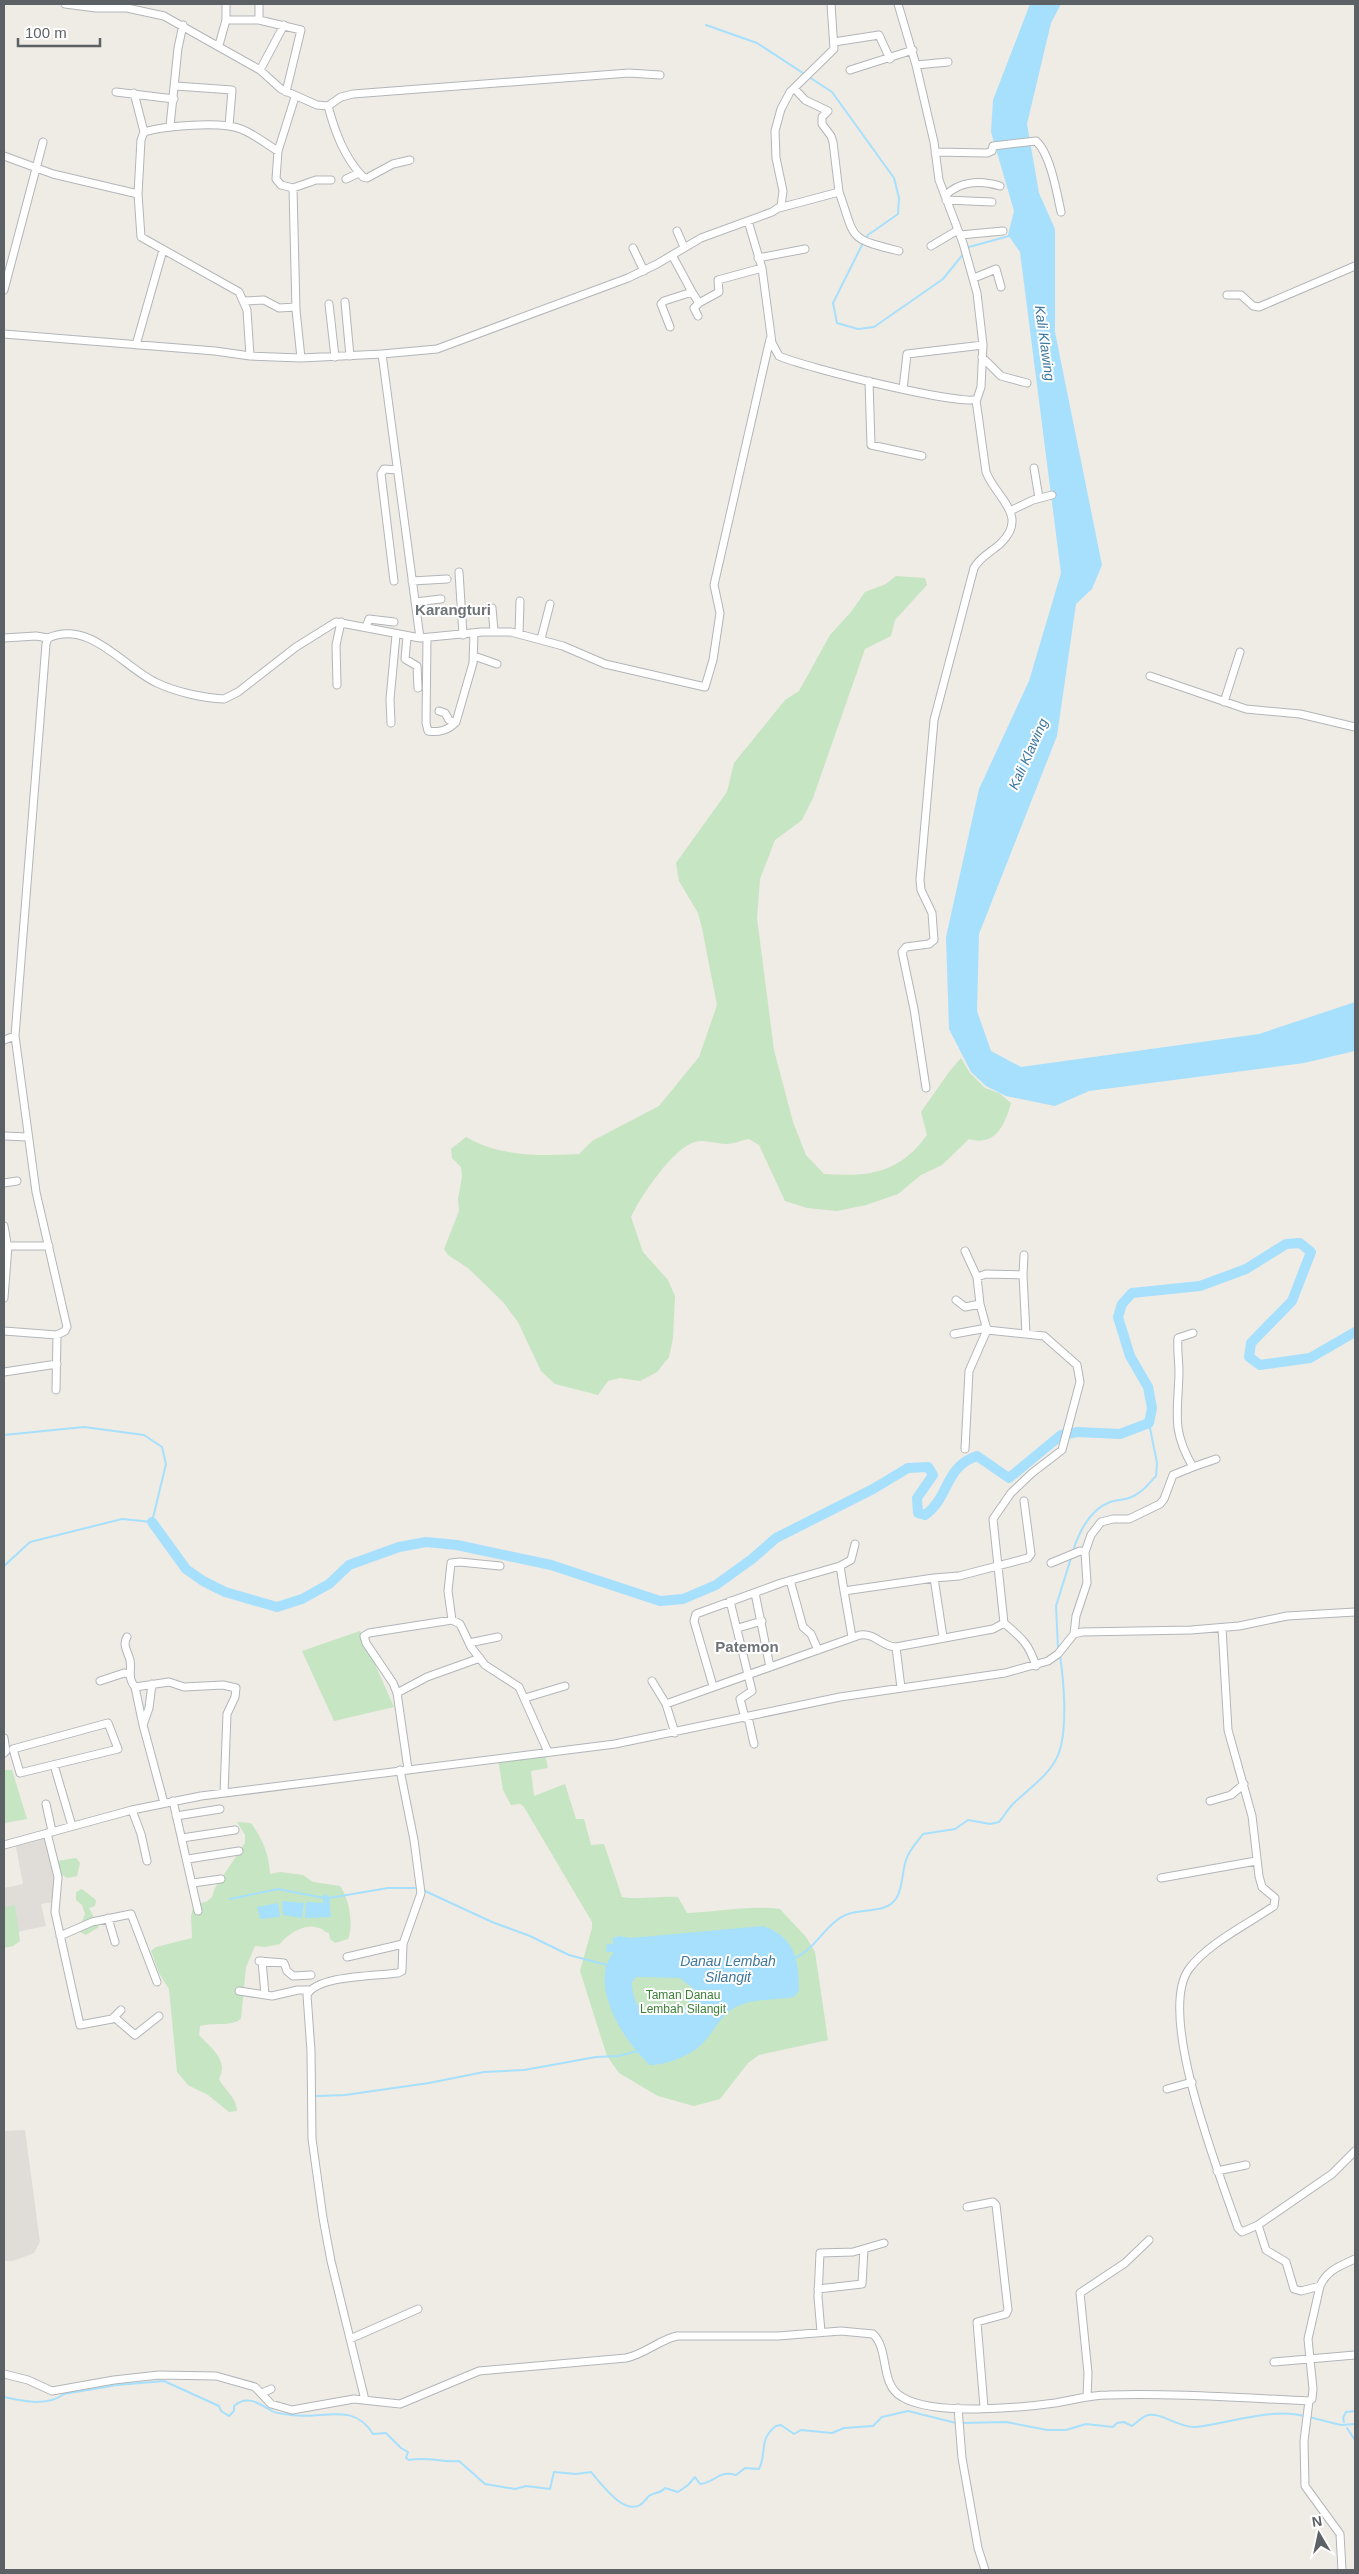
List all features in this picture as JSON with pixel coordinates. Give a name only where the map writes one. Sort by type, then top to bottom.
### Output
[{"type":"street","points":[[65,4],[96,8],[128,6],[147,10],[183,25],[260,70],[286,92],[320,106],[328,106],[341,97],[353,94],[629,73],[660,75]]},
{"type":"street","points":[[219,46],[226,20],[226,4]]},
{"type":"street","points":[[259,4],[260,20]]},
{"type":"street","points":[[778,208],[783,203],[783,196],[776,158],[775,131],[781,109],[794,88],[833,50],[831,4]]},
{"type":"street","points":[[898,4],[913,50],[945,198],[967,254],[974,278],[980,309],[983,345],[980,393],[976,400],[986,472],[1010,511],[1012,525],[1006,538],[980,559],[974,568],[934,720],[920,880],[922,890],[932,913],[934,940],[931,944],[906,947],[902,950],[926,1088]]},
{"type":"street","points":[[226,20],[260,20],[298,28],[302,32],[286,92]]},
{"type":"street","points":[[170,126],[176,86],[178,48],[183,25]]},
{"type":"street","points":[[260,70],[284,25]]},
{"type":"street","points":[[834,42],[879,34],[890,59]]},
{"type":"street","points":[[850,70],[890,59],[913,50]]},
{"type":"street","points":[[916,65],[948,62]]},
{"type":"street","points":[[176,86],[232,90],[229,126]]},
{"type":"street","points":[[794,88],[805,100],[828,111],[822,117],[822,124],[832,136],[839,192],[850,228],[856,237],[869,243],[899,251]]},
{"type":"street","points":[[116,92],[174,99]]},
{"type":"street","points":[[134,93],[144,132],[141,140],[138,194],[140,235],[163,250],[233,288],[244,301],[250,338],[250,356]]},
{"type":"street","points":[[295,97],[278,150],[277,182],[293,188],[313,181],[331,180]]},
{"type":"street","points":[[328,106],[338,139],[347,157],[359,173],[367,178],[394,164],[410,160]]},
{"type":"street","points":[[144,132],[170,126],[229,126],[248,132],[278,150]]},
{"type":"street","points":[[935,152],[987,153],[992,151],[993,146],[1034,141],[1040,146],[1048,162],[1061,212]]},
{"type":"street","points":[[4,290],[43,142]]},
{"type":"street","points":[[4,156],[36,169],[138,194]]},
{"type":"street","points":[[346,179],[359,173]]},
{"type":"street","points":[[945,198],[960,185],[986,183],[1000,186]]},
{"type":"street","points":[[293,188],[296,307],[301,358]]},
{"type":"street","points":[[4,334],[250,356],[301,358],[382,354],[447,346],[644,271],[684,247],[778,208],[839,192]]},
{"type":"street","points":[[945,198],[992,202]]},
{"type":"street","points":[[748,221],[762,268],[770,336],[774,350],[781,357],[903,389],[962,401],[976,400]]},
{"type":"street","points":[[678,231],[684,247]]},
{"type":"street","points":[[931,246],[959,232],[1003,231]]},
{"type":"street","points":[[633,248],[644,271]]},
{"type":"street","points":[[758,258],[805,249]]},
{"type":"street","points":[[136,345],[163,250]]},
{"type":"street","points":[[672,255],[692,292],[700,302]]},
{"type":"street","points":[[1227,295],[1241,295],[1253,306],[1258,307],[1355,266]]},
{"type":"street","points":[[698,316],[694,308],[700,302],[719,292],[718,280],[762,268]]},
{"type":"street","points":[[974,278],[996,269],[1001,287]]},
{"type":"street","points":[[670,327],[662,303],[692,292]]},
{"type":"street","points":[[244,301],[264,300],[279,308],[296,307]]},
{"type":"street","points":[[345,302],[350,356]]},
{"type":"street","points":[[329,304],[335,357]]},
{"type":"street","points":[[4,638],[36,636],[48,638],[67,634],[81,636],[122,658],[158,684],[224,699],[238,692],[296,647],[330,624],[341,622],[407,637],[424,638],[494,631],[519,634],[542,639],[606,664],[705,687],[713,660],[720,613],[714,585],[770,336]]},
{"type":"street","points":[[903,389],[907,354],[983,345]]},
{"type":"street","points":[[382,354],[415,602],[424,638],[428,730],[434,732],[445,730],[456,722],[474,656],[474,633]]},
{"type":"street","points":[[982,357],[1001,376],[1027,383]]},
{"type":"street","points":[[868,381],[871,444],[922,456]]},
{"type":"street","points":[[1034,468],[1039,498]]},
{"type":"street","points":[[394,581],[381,472],[385,469],[397,470]]},
{"type":"street","points":[[1010,511],[1039,498],[1052,495]]},
{"type":"street","points":[[459,572],[463,634]]},
{"type":"street","points":[[412,581],[447,579]]},
{"type":"street","points":[[415,602],[441,599]]},
{"type":"street","points":[[519,634],[520,601]]},
{"type":"street","points":[[542,639],[550,604]]},
{"type":"street","points":[[492,608],[494,631]]},
{"type":"street","points":[[366,627],[369,618],[394,622]]},
{"type":"street","points":[[337,685],[336,645],[341,622]]},
{"type":"street","points":[[391,723],[390,699],[396,635]]},
{"type":"street","points":[[407,637],[405,659],[417,666],[418,688]]},
{"type":"street","points":[[4,1332],[57,1334],[65,1331],[67,1327],[36,1192],[15,1036],[29,871],[37,738],[48,638]]},
{"type":"street","points":[[1224,702],[1240,652]]},
{"type":"street","points":[[474,656],[497,664]]},
{"type":"street","points":[[1150,676],[1246,709],[1313,716],[1355,727]]},
{"type":"street","points":[[438,711],[446,713],[448,720],[456,722]]},
{"type":"street","points":[[4,1040],[15,1036]]},
{"type":"street","points":[[4,1136],[28,1137]]},
{"type":"street","points":[[4,1182],[17,1181]]},
{"type":"street","points":[[4,1226],[6,1244],[4,1298]]},
{"type":"street","points":[[6,1244],[49,1246]]},
{"type":"street","points":[[965,1252],[977,1277],[980,1304],[987,1329],[969,1371],[966,1383],[965,1449]]},
{"type":"street","points":[[1024,1255],[1023,1275],[1026,1334]]},
{"type":"street","points":[[977,1277],[986,1274],[1023,1275]]},
{"type":"street","points":[[956,1300],[965,1307],[980,1304]]},
{"type":"street","points":[[954,1334],[987,1329],[1047,1338],[1077,1365],[1080,1382],[1062,1450],[1032,1473],[1011,1493],[994,1516],[1004,1623],[1025,1640],[1036,1666]]},
{"type":"street","points":[[1193,1333],[1178,1338],[1178,1393],[1175,1414],[1182,1444],[1193,1467]]},
{"type":"street","points":[[56,1390],[57,1334]]},
{"type":"street","points":[[4,1372],[57,1364]]},
{"type":"street","points":[[4,1845],[132,1810],[173,1801],[615,1744],[675,1733],[840,1697],[1036,1666],[1054,1658],[1074,1634],[1076,1616],[1087,1583],[1085,1552],[1088,1540],[1098,1524],[1109,1520],[1129,1519],[1160,1504],[1164,1499],[1173,1474],[1216,1459]]},
{"type":"street","points":[[844,1591],[960,1576],[998,1567],[1030,1556],[1024,1501]]},
{"type":"street","points":[[713,1686],[694,1616],[790,1580],[840,1566],[851,1560],[854,1544]]},
{"type":"street","points":[[1051,1563],[1072,1554],[1085,1552]]},
{"type":"street","points":[[452,1620],[448,1591],[451,1563],[460,1562],[500,1566]]},
{"type":"street","points":[[840,1566],[852,1637]]},
{"type":"street","points":[[934,1578],[943,1638]]},
{"type":"street","points":[[790,1580],[803,1627],[811,1634],[818,1650]]},
{"type":"street","points":[[755,1593],[770,1667]]},
{"type":"street","points":[[730,1601],[752,1691],[740,1699],[754,1744]]},
{"type":"street","points":[[1074,1634],[1082,1632],[1222,1628],[1253,1624],[1287,1616],[1355,1612]]},
{"type":"street","points":[[365,2400],[329,2252],[312,2139],[311,2051],[307,1995],[317,1985],[333,1981],[401,1973],[403,1944],[421,1893],[404,1770],[397,1693],[393,1683],[366,1643],[364,1636],[368,1633],[452,1620],[460,1624],[469,1643],[480,1658],[519,1687],[526,1698],[548,1752]]},
{"type":"street","points":[[738,1628],[762,1621]]},
{"type":"street","points":[[666,1704],[852,1637],[872,1635],[886,1646],[896,1647],[993,1629],[1004,1623]]},
{"type":"street","points":[[1222,1628],[1226,1719],[1252,1816],[1256,1861],[1262,1886],[1275,1898],[1274,1906],[1206,1951],[1189,1969],[1179,1991],[1178,2014],[1180,2036],[1202,2124],[1217,2171],[1240,2230],[1246,2232],[1332,2174],[1355,2151]]},
{"type":"street","points":[[127,1637],[124,1643],[130,1661],[129,1674],[135,1687],[164,1803]]},
{"type":"street","points":[[469,1643],[498,1637]]},
{"type":"street","points":[[896,1647],[902,1688]]},
{"type":"street","points":[[397,1693],[420,1680],[480,1658]]},
{"type":"street","points":[[100,1681],[124,1673],[129,1674]]},
{"type":"street","points":[[652,1681],[666,1704],[675,1733]]},
{"type":"street","points":[[135,1687],[169,1682],[184,1686],[224,1685],[236,1688],[235,1697],[226,1714],[224,1793]]},
{"type":"street","points":[[143,1725],[149,1708],[152,1684]]},
{"type":"street","points":[[526,1698],[565,1686]]},
{"type":"street","points":[[108,1723],[118,1749],[54,1765],[20,1772],[12,1749],[108,1723]]},
{"type":"street","points":[[4,1738],[6,1751],[4,1753]]},
{"type":"street","points":[[54,1765],[72,1826]]},
{"type":"street","points":[[1210,1801],[1231,1796],[1244,1784]]},
{"type":"street","points":[[173,1801],[188,1859],[198,1911]]},
{"type":"street","points":[[46,1804],[58,1877],[55,1912],[80,2025],[114,2017],[121,2010]]},
{"type":"street","points":[[176,1816],[220,1809]]},
{"type":"street","points":[[132,1810],[141,1834],[147,1861]]},
{"type":"street","points":[[182,1838],[235,1830]]},
{"type":"street","points":[[188,1859],[239,1851]]},
{"type":"street","points":[[1161,1878],[1256,1861]]},
{"type":"street","points":[[193,1882],[221,1879]]},
{"type":"street","points":[[60,1936],[108,1918],[131,1914],[157,1982]]},
{"type":"street","points":[[108,1918],[115,1942]]},
{"type":"street","points":[[347,1957],[403,1944]]},
{"type":"street","points":[[265,1995],[260,1961],[284,1963],[287,1971],[294,1976],[311,1976]]},
{"type":"street","points":[[294,1976],[295,1991]]},
{"type":"street","points":[[240,1990],[276,1996],[295,1991],[310,1990]]},
{"type":"street","points":[[114,2017],[135,2035],[159,2016]]},
{"type":"street","points":[[1167,2089],[1192,2082]]},
{"type":"street","points":[[1217,2171],[1246,2165]]},
{"type":"street","points":[[967,2207],[993,2202],[996,2205],[1008,2310],[1006,2314],[982,2320],[976,2325],[984,2408]]},
{"type":"street","points":[[1258,2225],[1266,2250],[1286,2262],[1294,2289],[1301,2291],[1320,2286]]},
{"type":"street","points":[[1087,2397],[1088,2373],[1080,2293],[1125,2263],[1149,2240]]},
{"type":"street","points":[[821,2332],[818,2289],[820,2253],[853,2252],[884,2243]]},
{"type":"street","points":[[818,2289],[862,2284],[864,2248]]},
{"type":"street","points":[[1342,2570],[1340,2534],[1305,2486],[1304,2442],[1309,2401],[1312,2399],[1313,2389],[1309,2331],[1320,2286],[1332,2270],[1355,2259]]},
{"type":"street","points":[[350,2339],[418,2309]]},
{"type":"street","points":[[4,2374],[28,2380],[52,2391],[114,2380],[159,2375],[226,2378],[266,2391],[271,2404],[292,2410],[343,2400],[365,2400],[400,2404],[469,2375],[487,2370],[637,2356],[677,2336],[768,2336],[841,2331],[873,2334],[879,2342],[886,2374],[894,2392],[903,2398],[931,2407],[984,2408],[1026,2406],[1108,2395],[1309,2401]]},
{"type":"street","points":[[1274,2362],[1355,2355]]},
{"type":"street","points":[[958,2408],[964,2464],[978,2548],[985,2570]]},
{"type":"shaded area","points":[[46,1836],[57,1876],[54,1902],[41,1904],[46,1926],[17,1932],[4,1915],[4,1888],[23,1884],[15,1842]]},
{"type":"shaded area","points":[[25,2130],[40,2242],[34,2253],[13,2261],[4,2261],[4,2131]]},
{"type":"green space","points":[[896,576],[925,578],[927,585],[895,620],[891,636],[865,649],[813,798],[802,820],[775,840],[760,879],[757,918],[774,1050],[793,1122],[806,1155],[824,1174],[855,1175],[869,1173],[894,1165],[905,1158],[927,1135],[921,1112],[961,1058],[970,1073],[985,1088],[999,1093],[1011,1103],[1006,1119],[998,1132],[992,1137],[978,1141],[969,1139],[942,1165],[921,1175],[898,1194],[866,1205],[837,1211],[807,1208],[785,1201],[759,1145],[749,1139],[726,1144],[699,1141],[687,1146],[677,1153],[659,1174],[631,1217],[643,1252],[668,1280],[675,1296],[673,1338],[669,1357],[657,1372],[640,1381],[620,1378],[608,1381],[598,1395],[555,1384],[541,1371],[518,1322],[503,1302],[468,1268],[448,1255],[444,1249],[459,1211],[458,1199],[462,1177],[461,1167],[452,1158],[451,1149],[466,1137],[479,1144],[507,1152],[536,1155],[579,1154],[592,1141],[659,1106],[699,1057],[717,1005],[698,913],[679,881],[676,863],[727,792],[734,763],[785,700],[799,691],[830,635],[851,612],[865,592],[886,584]]},
{"type":"green space","points":[[360,1631],[394,1707],[334,1721],[302,1651]]},
{"type":"green space","name":"Taman Danau Lembah Silangit","points":[[545,1753],[548,1768],[531,1771],[534,1796],[565,1784],[576,1819],[584,1819],[591,1845],[604,1844],[622,1897],[678,1897],[687,1913],[745,1908],[780,1909],[806,1937],[815,1952],[828,2040],[759,2055],[748,2063],[720,2099],[694,2106],[658,2096],[619,2073],[607,2056],[580,1971],[592,1922],[524,1807],[521,1804],[511,1805],[503,1790],[498,1759]]},
{"type":"green space","points":[[4,1770],[12,1770],[27,1819],[4,1823]]},
{"type":"green space","points":[[237,1822],[251,1823],[255,1829],[267,1854],[270,1874],[280,1872],[303,1875],[313,1882],[340,1886],[348,1904],[351,1926],[348,1939],[335,1943],[330,1939],[329,1933],[319,1928],[308,1927],[297,1930],[287,1936],[280,1944],[265,1947],[255,1946],[246,1967],[241,2019],[227,2024],[200,2026],[199,2035],[220,2060],[222,2072],[219,2079],[235,2101],[237,2111],[229,2112],[208,2095],[188,2085],[177,2072],[169,1989],[159,1973],[151,1951],[156,1947],[192,1938],[191,1916],[194,1904],[206,1902],[212,1897],[215,1888],[245,1843],[245,1835]]},
{"type":"green space","points":[[76,1858],[80,1863],[77,1876],[67,1878],[61,1874],[57,1861]]},
{"type":"green space","points":[[82,1889],[96,1900],[95,1906],[89,1908],[99,1927],[86,1935],[78,1931],[85,1914],[82,1905],[76,1900],[76,1892]]},
{"type":"green space","points":[[15,1905],[20,1941],[13,1946],[4,1948],[4,1907]]},
{"type":"water","name":"Kali Klawing","points":[[1030,4],[1061,4],[1051,23],[1027,124],[1039,193],[1055,229],[1055,332],[1102,565],[1092,589],[1076,604],[1057,736],[979,934],[977,1011],[991,1051],[1021,1067],[1259,1034],[1355,1002],[1355,1051],[1304,1063],[1089,1091],[1055,1106],[1006,1096],[986,1086],[971,1072],[949,1029],[946,937],[979,789],[1029,681],[1061,573],[1020,252],[1008,235],[1014,211],[991,132],[993,100]]},
{"type":"water","points":[[323,1894],[329,1896],[331,1917],[305,1918],[306,1902],[323,1903]]},
{"type":"water","points":[[282,1901],[304,1903],[302,1918],[283,1915]]},
{"type":"water","points":[[278,1903],[280,1917],[260,1919],[257,1907]]},
{"type":"water","name":"Danau Lembah Silangit","points":[[763,1926],[782,1936],[793,1951],[798,1969],[799,1991],[794,1997],[759,2000],[742,2004],[727,2013],[705,2041],[694,2051],[672,2061],[650,2065],[620,2028],[607,1996],[605,1980],[607,1965],[614,1952],[606,1952],[607,1943],[613,1945],[613,1938],[619,1936],[630,1938]],"holes":[[[636,1977],[680,1978],[696,1991],[685,2009],[656,2015],[648,2013],[637,2003],[633,1994],[632,1982]]]},
{"type":"waterway","points":[[706,25],[757,43],[832,92],[894,178],[899,198],[898,214],[865,239]]},
{"type":"waterway","points":[[967,250],[969,247],[1009,236]]},
{"type":"waterway","points":[[863,243],[833,303],[837,323],[858,329],[874,327],[943,279],[964,253]]},
{"type":"waterway","points":[[152,1522],[186,1569],[203,1581],[225,1592],[277,1607],[302,1599],[329,1584],[349,1565],[399,1547],[426,1542],[457,1545],[551,1565],[660,1601],[683,1599],[716,1585],[752,1559],[776,1538],[873,1489],[908,1468],[928,1467],[933,1475],[917,1498],[918,1513],[925,1515],[939,1500],[958,1467],[977,1456],[1009,1478],[1061,1435],[1078,1432],[1120,1434],[1149,1423],[1152,1408],[1148,1387],[1130,1356],[1118,1317],[1122,1304],[1132,1293],[1200,1286],[1246,1269],[1286,1244],[1300,1243],[1311,1252],[1292,1301],[1251,1343],[1249,1357],[1260,1365],[1310,1358],[1355,1332]]},
{"type":"waterway","points":[[1073,1551],[1078,1536],[1096,1510],[1110,1502],[1136,1495],[1156,1476],[1157,1463],[1149,1423]]},
{"type":"waterway","points":[[4,1435],[84,1427],[144,1435],[162,1447],[166,1464],[152,1522],[122,1519],[30,1542],[4,1566]]},
{"type":"waterway","points":[[1058,1649],[1056,1606],[1071,1558]]},
{"type":"waterway","points":[[795,1958],[803,1954],[840,1918],[854,1912],[875,1910],[888,1906],[893,1902],[900,1888],[907,1856],[923,1834],[955,1829],[968,1820],[990,1824],[999,1822],[1013,1804],[1050,1769],[1058,1755],[1063,1733],[1064,1692],[1060,1656]]},
{"type":"waterway","points":[[329,1898],[388,1888],[415,1888]]},
{"type":"waterway","points":[[230,1899],[278,1889],[324,1898]]},
{"type":"waterway","points":[[425,1891],[492,1922],[530,1936],[569,1955],[607,1965]]},
{"type":"waterway","points":[[317,2096],[345,2095],[429,2083],[484,2072],[524,2070],[596,2057],[618,2056],[638,2051]]},
{"type":"waterway","points":[[4,2397],[42,2402],[50,2401],[64,2394],[117,2385],[164,2381],[219,2406],[221,2411],[229,2416],[234,2411],[234,2406],[239,2402],[249,2400],[281,2414],[303,2416],[336,2414],[356,2418],[365,2424],[373,2434],[386,2433],[401,2448],[408,2452],[406,2458],[409,2460],[459,2461],[485,2484],[515,2489],[526,2486],[550,2489],[554,2472],[576,2474],[591,2472],[619,2502],[633,2507],[641,2504],[649,2496],[665,2488],[678,2492],[695,2477],[700,2484],[721,2475],[736,2475],[745,2468],[759,2469],[767,2436],[776,2426],[781,2425],[794,2434],[801,2430],[832,2433],[844,2428],[873,2426],[882,2417],[908,2411],[956,2423]]},
{"type":"waterway","points":[[1344,2422],[1343,2418],[1346,2412],[1355,2411]]},
{"type":"waterway","points":[[961,2423],[1006,2422],[1047,2430],[1066,2430],[1086,2424],[1113,2427],[1117,2423],[1124,2422],[1132,2426],[1148,2415],[1159,2416],[1190,2427],[1278,2413],[1304,2416]]},
{"type":"waterway","points":[[1309,2417],[1341,2425],[1355,2424]]},
{"type":"waterway","points":[[1347,2428],[1355,2440]]},
{"type":"district","name":"Karangturi","points":[[453,609]]},
{"type":"district","name":"Patemon","points":[[747,1646]]}]
